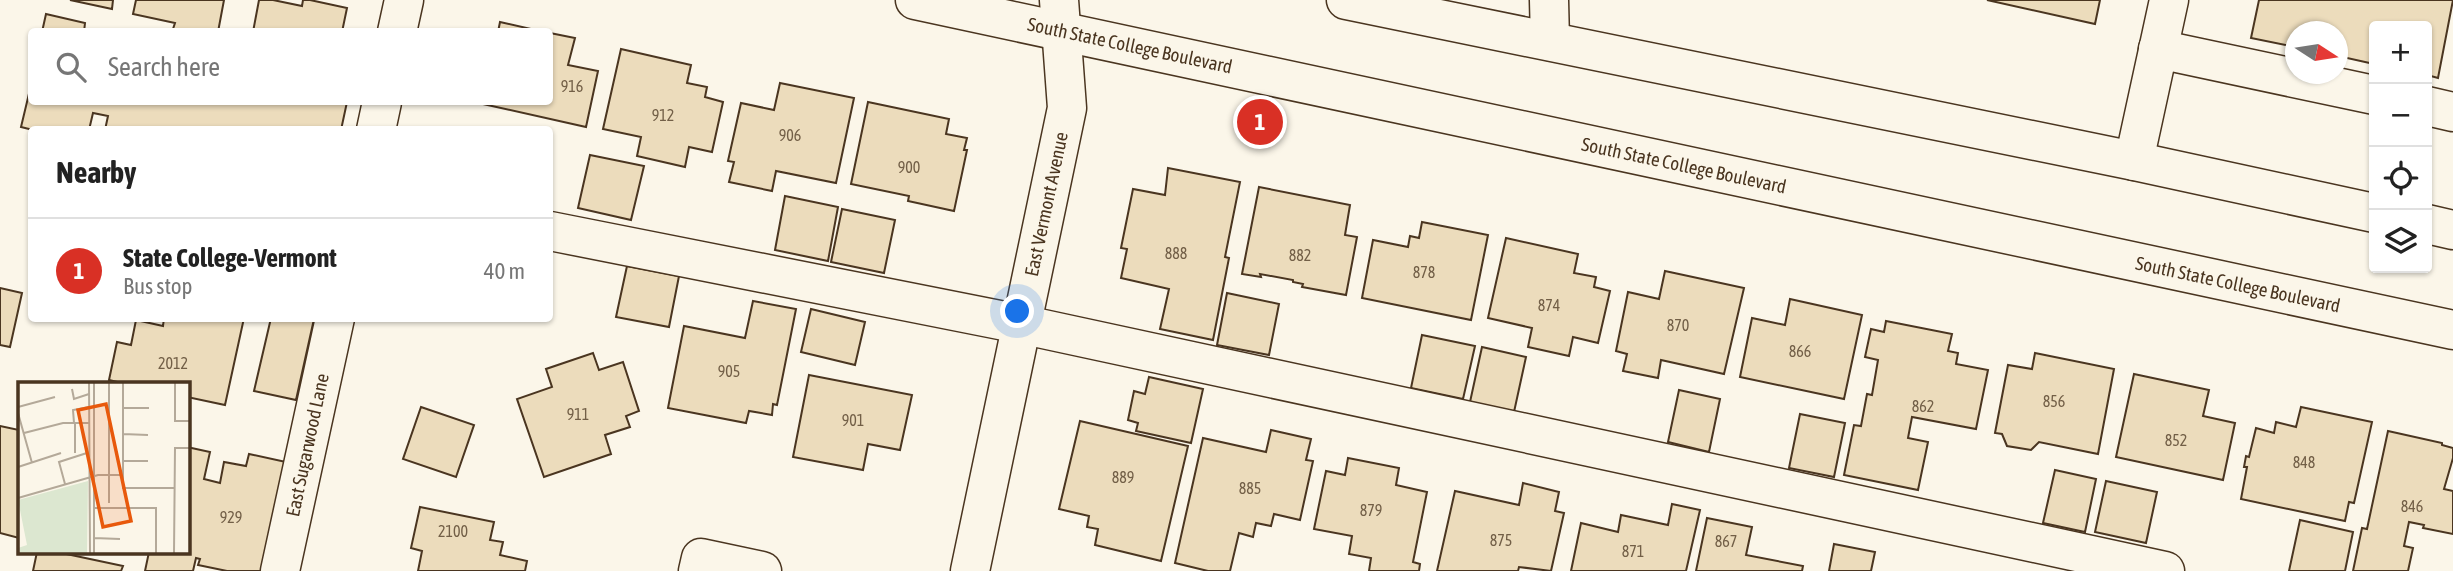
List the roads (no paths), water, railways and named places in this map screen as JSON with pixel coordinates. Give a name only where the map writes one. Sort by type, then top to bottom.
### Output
[{"type":"main road","points":[[398,28],[404,0]]},
{"type":"main road","name":"South State College Boulevard","points":[[915,0],[1060,15],[2453,330]]},
{"type":"main road","points":[[1346,0],[2134,161],[2369,212]]},
{"type":"main road","points":[[1549,0],[1550,41]]},
{"type":"main road","points":[[2134,161],[2169,0]]},
{"type":"main road","name":"East Vermont Avenue","points":[[970,571],[1067,108],[1060,15]]},
{"type":"main road","points":[[2158,49],[2369,94]]},
{"type":"main road","points":[[377,126],[381,105]]},
{"type":"main road","points":[[2432,107],[2453,112]]},
{"type":"main road","points":[[2432,225],[2453,230]]},
{"type":"main road","points":[[553,232],[1020,324],[2165,571]]},
{"type":"main road","name":"East Sugarwood Lane","points":[[280,571],[334,322]]},
{"type":"main road","points":[[700,564],[762,571]]},
{"type":"place","name":"State College-Vermont","points":[[1260,122]]}]
